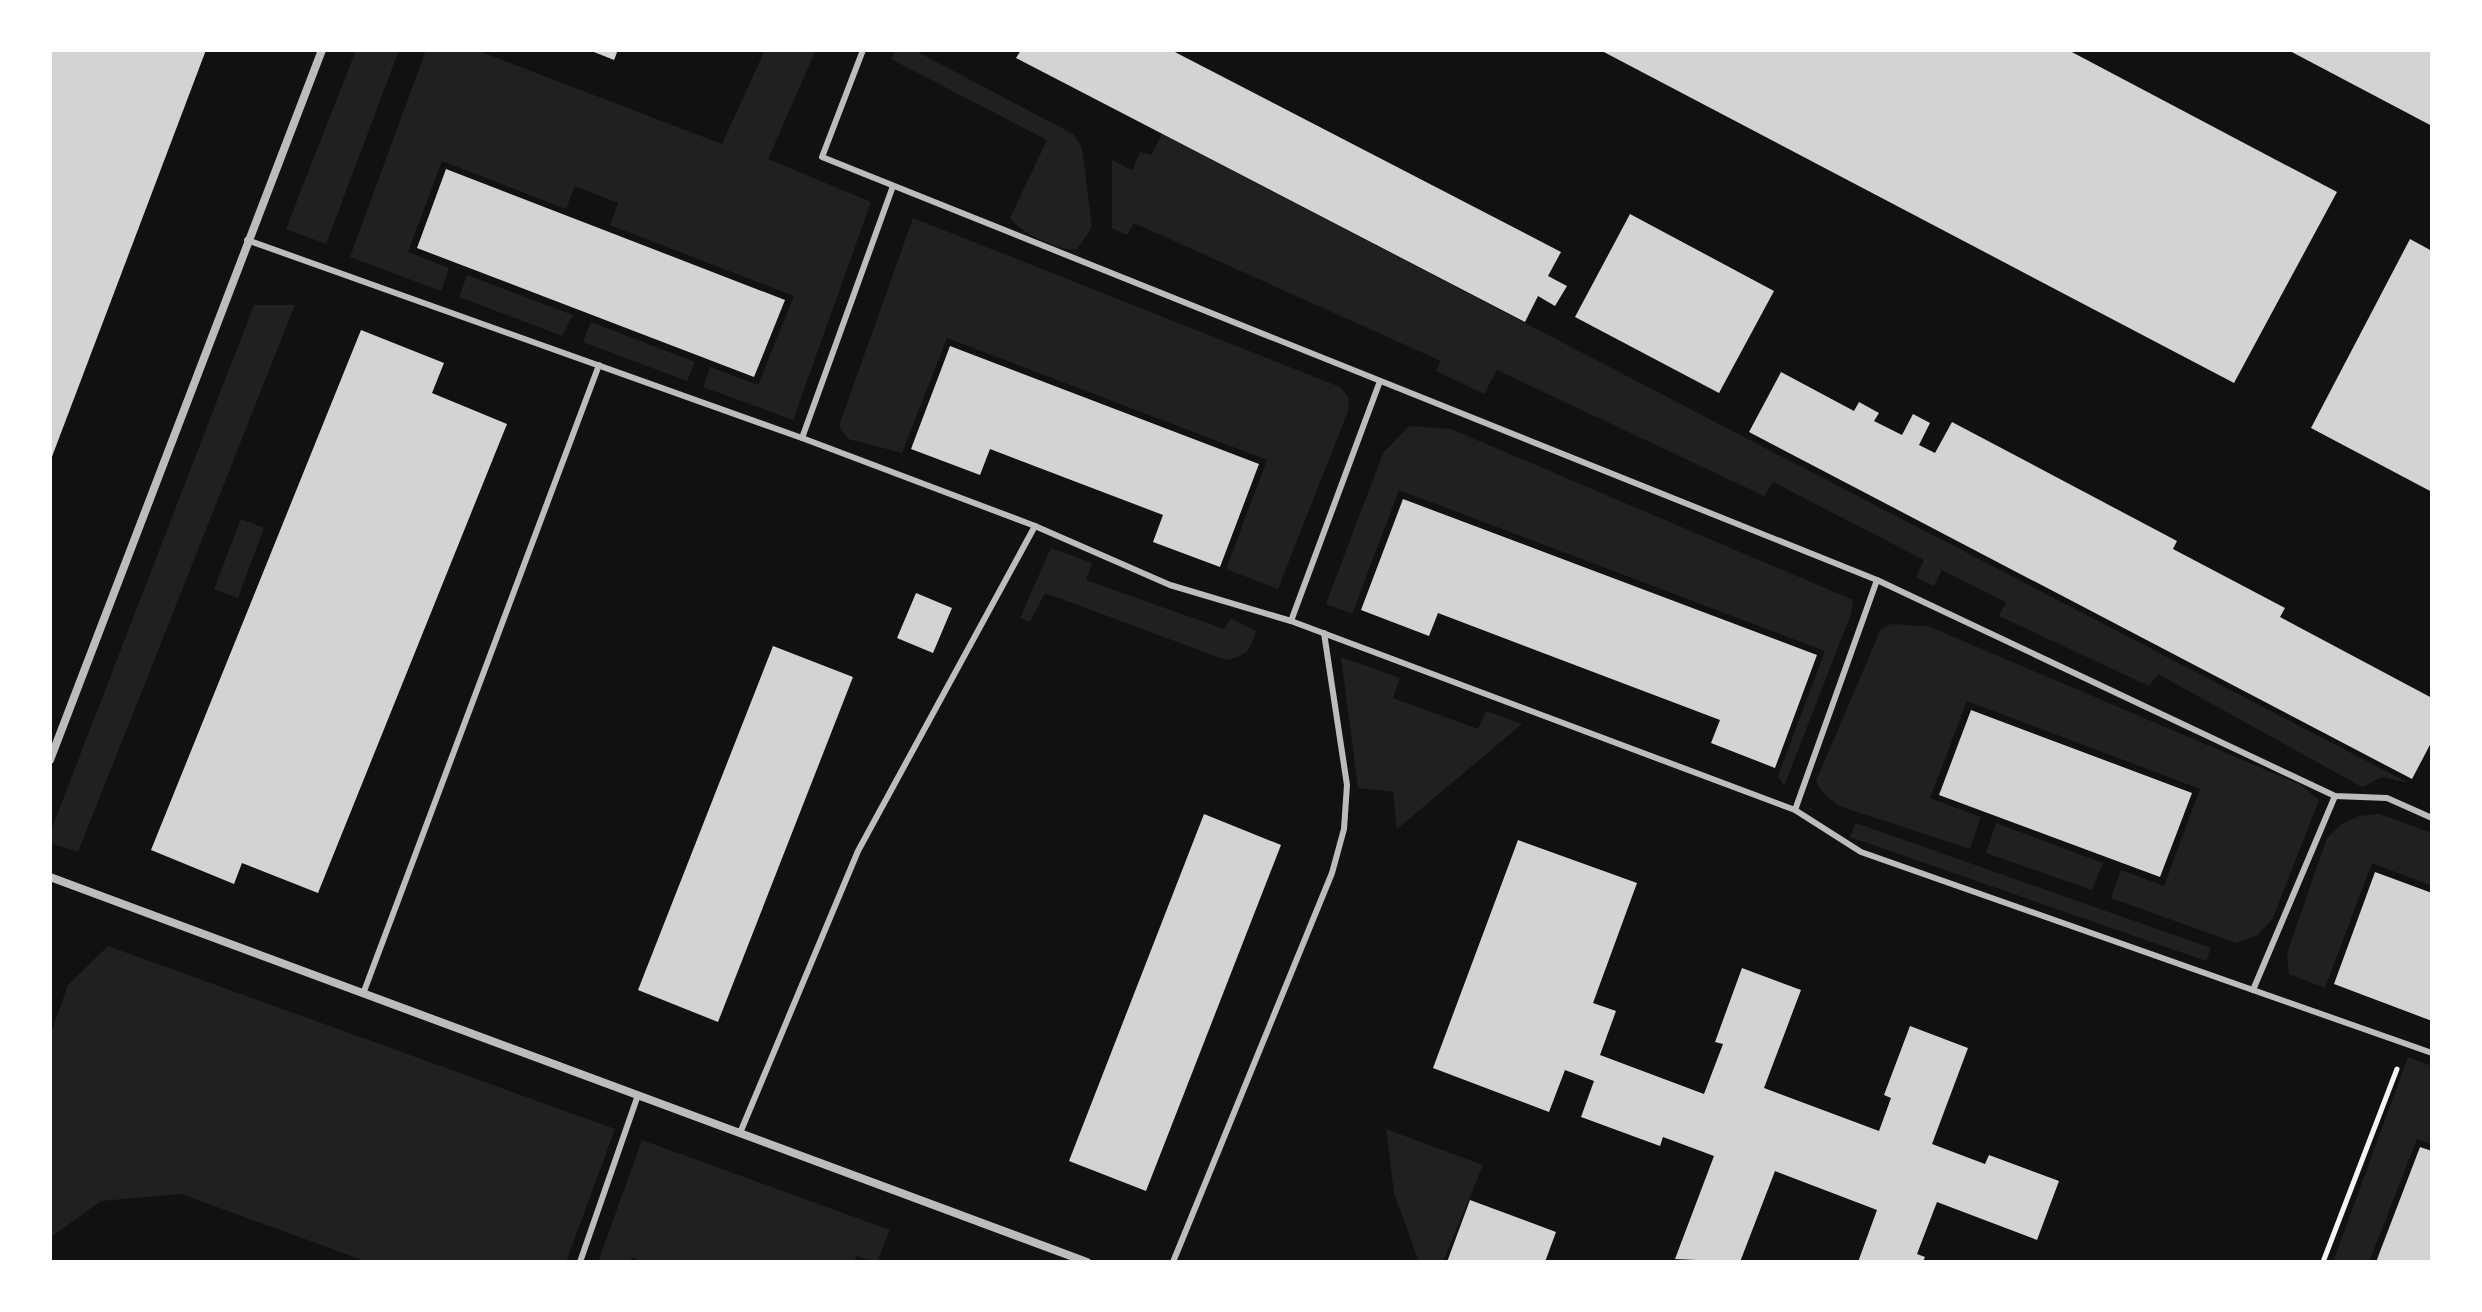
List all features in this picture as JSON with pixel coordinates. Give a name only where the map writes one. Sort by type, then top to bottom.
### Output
[{"type":"street","points":[[50,760],[322,50]]},
{"type":"street","points":[[50,877],[1087,1262]]},
{"type":"lane","points":[[863,50],[822,157],[1877,580],[2335,796],[2387,798],[2432,818]]},
{"type":"lane","points":[[802,438],[893,186]]},
{"type":"lane","points":[[247,240],[802,438],[1035,526],[1170,585],[1291,621],[1795,810],[1861,852],[2432,1053]]},
{"type":"lane","points":[[363,994],[599,365]]},
{"type":"lane","points":[[1291,621],[1380,381]]},
{"type":"lane","points":[[740,1133],[858,851],[1035,526]]},
{"type":"lane","points":[[1795,810],[1877,580]]},
{"type":"lane","points":[[1173,1262],[1332,873],[1344,829],[1347,785],[1324,633]]},
{"type":"lane","points":[[2253,990],[2335,796]]},
{"type":"lane","points":[[580,1262],[638,1095]]},
{"type":"path","points":[[2323,1262],[2407,1045]]},
{"type":"shaded area","points":[[356,50],[399,50],[326,244],[286,229]]},
{"type":"shaded area","points":[[426,50],[476,50],[722,144],[765,50],[816,50],[768,159],[871,202],[793,420],[703,387],[710,367],[758,385],[794,296],[610,225],[618,203],[575,186],[566,209],[442,161],[408,252],[449,268],[441,291],[350,257]]},
{"type":"shaded area","points":[[896,50],[914,50],[1073,134],[1082,148],[1092,227],[1077,249],[1041,240],[1010,218],[1047,140],[891,59]]},
{"type":"shaded area","points":[[1162,134],[2409,783],[2382,777],[2362,787],[2158,674],[2149,686],[1999,616],[2006,602],[1942,570],[1934,586],[1916,577],[1924,560],[1773,482],[1764,496],[1497,370],[1484,394],[1436,371],[1441,361],[1134,223],[1127,235],[1112,228],[1112,160],[1132,170],[1140,152],[1151,155]]},
{"type":"shaded area","points":[[913,218],[1340,387],[1349,398],[1348,411],[1278,589],[1226,569],[1267,460],[947,338],[902,453],[848,439],[839,426]]},
{"type":"shaded area","points":[[467,275],[573,315],[562,336],[459,297]]},
{"type":"shaded area","points":[[254,305],[295,305],[78,852],[50,843],[50,833]]},
{"type":"shaded area","points":[[591,322],[695,362],[687,381],[583,342]]},
{"type":"shaded area","points":[[1409,426],[1451,429],[1853,600],[1851,614],[1784,786],[1778,776],[1825,651],[1399,490],[1352,614],[1326,604],[1383,453]]},
{"type":"shaded area","points":[[241,519],[264,528],[238,598],[214,589]]},
{"type":"shaded area","points":[[1051,548],[1092,563],[1086,580],[1224,629],[1231,618],[1256,631],[1252,643],[1243,654],[1226,660],[1045,593],[1030,622],[1020,618]]},
{"type":"shaded area","points":[[1891,624],[1928,626],[2301,785],[2319,800],[2273,918],[2258,935],[2236,943],[2111,898],[2121,870],[2164,886],[2200,789],[1967,701],[1930,798],[1981,817],[1970,849],[1839,806],[1823,793],[1816,781],[1881,629]]},
{"type":"shaded area","points":[[1341,657],[1400,678],[1393,698],[1478,729],[1486,711],[1522,724],[1397,829],[1393,792],[1358,788]]},
{"type":"shaded area","points":[[2379,814],[2432,833],[2432,886],[2372,863],[2325,988],[2289,974],[2287,953],[2327,838],[2342,824],[2359,816]]},
{"type":"shaded area","points":[[1856,823],[2211,948],[2206,961],[1850,837]]},
{"type":"shaded area","points":[[1996,823],[2103,863],[2092,890],[1986,853]]},
{"type":"shaded area","points":[[108,946],[615,1129],[566,1262],[368,1262],[181,1194],[101,1201],[50,1238],[50,1036],[68,985]]},
{"type":"shaded area","points":[[2408,1057],[2432,1066],[2432,1144],[2417,1139],[2369,1262],[2333,1262]]},
{"type":"shaded area","points":[[1386,1129],[1483,1165],[1443,1262],[1419,1262],[1394,1193]]},
{"type":"shaded area","points":[[642,1140],[890,1230],[877,1262],[856,1256],[854,1262],[644,1262],[632,1257],[629,1262],[598,1262]]},
{"type":"building","points":[[50,50],[206,50],[50,462]]},
{"type":"building","points":[[589,50],[618,50],[614,60]]},
{"type":"building","points":[[1021,50],[1171,50],[1561,252],[1548,276],[1567,286],[1555,306],[1538,296],[1525,322],[1016,58]]},
{"type":"building","points":[[1600,50],[2068,50],[2337,192],[2234,383]]},
{"type":"building","points":[[2288,50],[2432,50],[2432,126]]},
{"type":"building","points":[[446,169],[785,300],[754,377],[417,248]]},
{"type":"building","points":[[1630,214],[1774,291],[1719,393],[1575,317]]},
{"type":"building","points":[[2410,239],[2432,251],[2432,492],[2311,428]]},
{"type":"building","points":[[361,330],[444,363],[432,393],[507,424],[318,893],[242,863],[234,884],[151,850]]},
{"type":"building","points":[[950,346],[1259,464],[1220,567],[1153,542],[1163,515],[990,449],[980,475],[911,449]]},
{"type":"building","points":[[1781,372],[1854,411],[1859,402],[1879,413],[1874,421],[1902,435],[1913,414],[1930,423],[1919,445],[1935,453],[1952,422],[2177,541],[2173,549],[2285,608],[2280,617],[2432,698],[2432,741],[2412,779],[1749,432]]},
{"type":"building","points":[[1403,499],[1817,655],[1775,768],[1711,743],[1720,720],[1438,613],[1429,636],[1361,610]]},
{"type":"building","points":[[916,593],[952,608],[933,653],[897,638]]},
{"type":"building","points":[[773,646],[853,677],[718,1022],[638,990]]},
{"type":"building","points":[[1971,710],[2192,793],[2160,877],[1939,795]]},
{"type":"building","points":[[1204,814],[1281,845],[1146,1191],[1069,1161]]},
{"type":"building","points":[[1518,840],[1637,883],[1593,1003],[1616,1011],[1600,1055],[1704,1094],[1723,1044],[1715,1042],[1742,968],[1801,990],[1764,1088],[1879,1131],[1891,1098],[1884,1095],[1910,1026],[1968,1048],[1932,1144],[1985,1164],[1989,1155],[2059,1181],[2037,1240],[1937,1202],[1917,1254],[1925,1257],[1923,1262],[1858,1262],[1877,1210],[1775,1171],[1740,1262],[1675,1259],[1714,1156],[1663,1137],[1660,1146],[1581,1117],[1594,1081],[1565,1070],[1549,1112],[1433,1068]]},
{"type":"building","points":[[2375,872],[2432,893],[2432,1021],[2334,984]]},
{"type":"building","points":[[2420,1147],[2432,1151],[2432,1262],[2376,1262]]},
{"type":"building","points":[[1470,1200],[1556,1232],[1545,1262],[1447,1262]]}]
